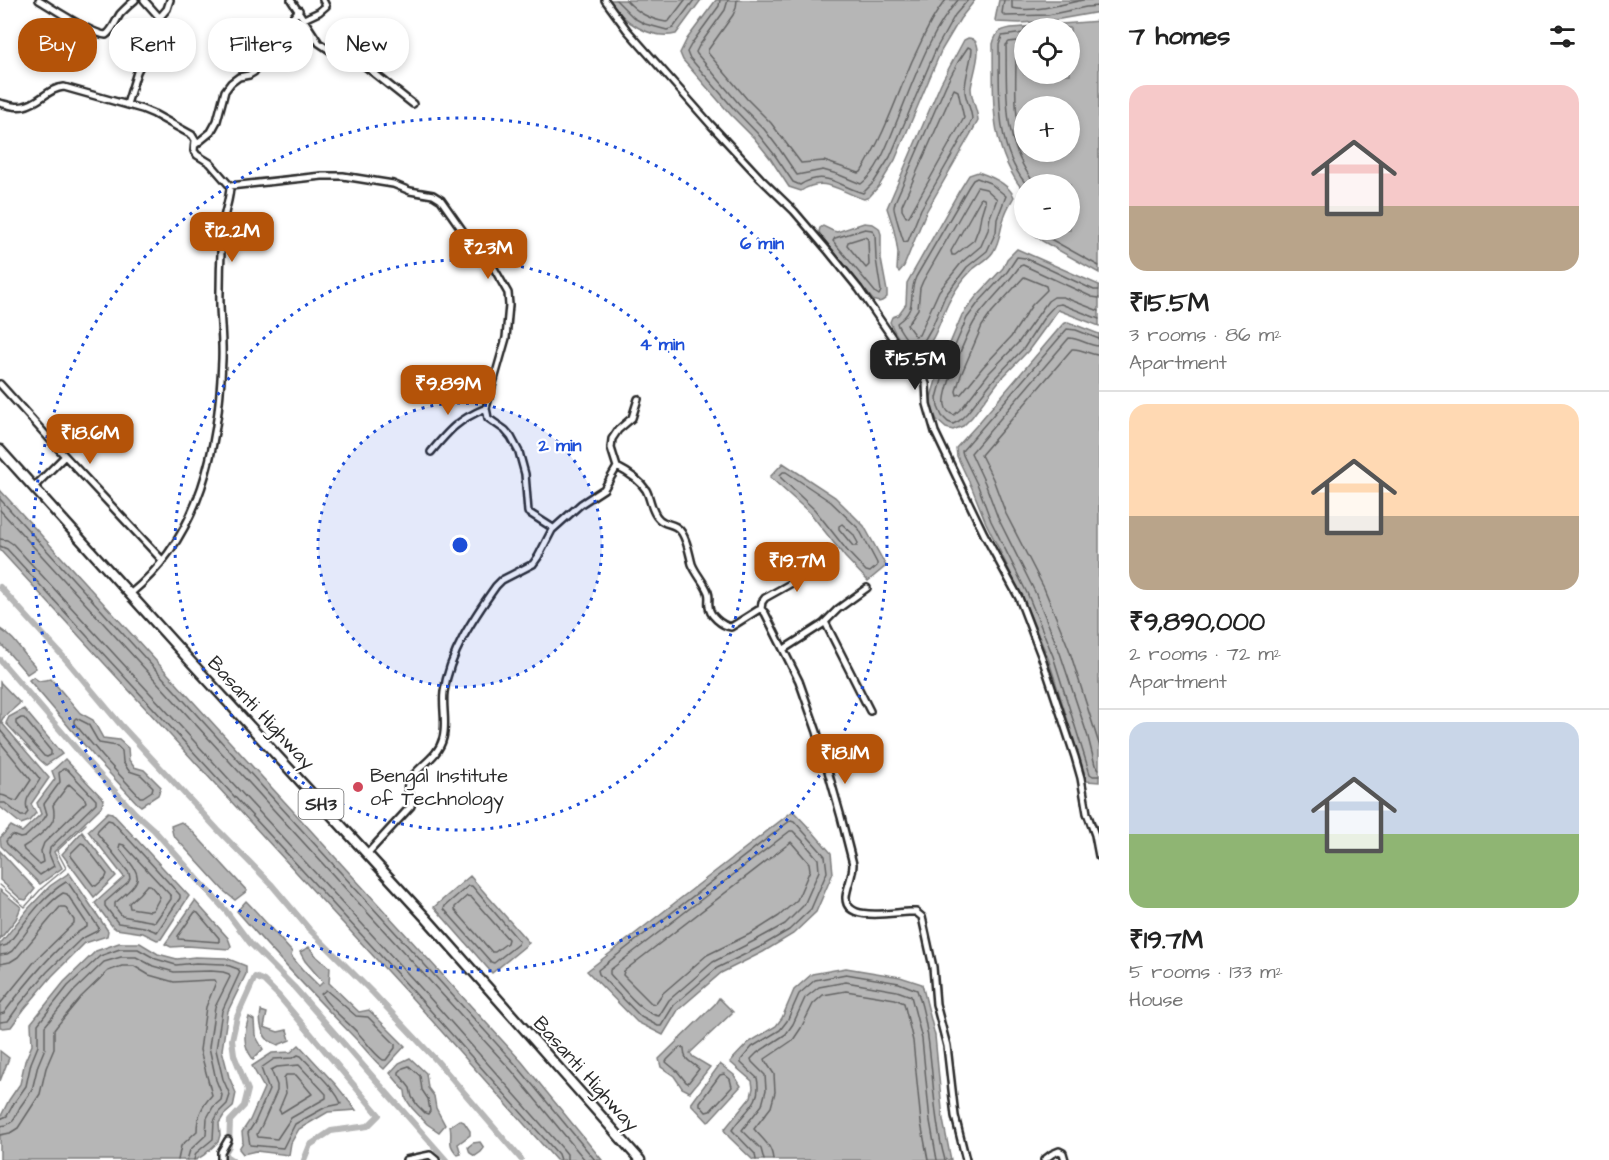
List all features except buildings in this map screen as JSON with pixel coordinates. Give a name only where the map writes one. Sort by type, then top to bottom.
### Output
[{"type":"main road","name":"Basanti Highway","points":[[0,450],[426,918],[640,1160]]},
{"type":"street","points":[[39,0],[92,31],[106,36],[126,8],[135,0]]},
{"type":"street","points":[[144,0],[160,18],[168,9],[170,0]]},
{"type":"street","points":[[291,0],[303,18]]},
{"type":"street","points":[[306,18],[326,6],[323,0]]},
{"type":"street","points":[[605,0],[711,125],[794,212],[860,288],[902,352],[924,379],[927,404],[935,432],[984,534],[1019,598],[1042,658],[1076,757],[1087,813],[1095,834],[1099,856]]},
{"type":"street","points":[[195,145],[211,132],[217,121],[225,91],[231,83],[239,77],[254,72],[267,49],[299,10]]},
{"type":"street","points":[[313,34],[323,46],[337,55],[365,66],[413,104]]},
{"type":"street","points":[[127,104],[137,72]]},
{"type":"street","points":[[0,103],[27,106],[56,88],[64,87],[127,104],[154,114],[192,135],[195,138],[194,151],[210,163],[230,186]]},
{"type":"street","points":[[230,186],[322,176],[343,176],[393,184],[410,191],[433,195],[441,200],[465,234],[488,256],[506,287],[509,297],[506,338],[486,408],[488,418],[512,437],[519,452],[525,474],[528,512],[553,528]]},
{"type":"street","points":[[130,594],[163,561],[177,540],[199,496],[213,453],[222,359],[219,315],[221,262],[224,220],[230,186]]},
{"type":"street","points":[[0,384],[163,561]]},
{"type":"street","points":[[367,854],[411,806],[412,800],[407,784],[440,746],[444,732],[445,686],[452,660],[462,639],[496,586],[502,580],[533,564],[553,528],[603,489],[616,467],[611,448],[612,439],[618,430],[632,418],[638,399]]},
{"type":"street","points":[[431,452],[458,422],[486,408]]},
{"type":"street","points":[[34,487],[65,456]]},
{"type":"street","points":[[616,467],[632,476],[646,490],[659,519],[674,525],[682,532],[695,570],[709,594],[709,609],[715,618],[731,627],[761,609]]},
{"type":"street","points":[[816,565],[790,584],[765,598],[761,609],[799,681],[821,742],[853,868],[846,897],[848,906],[863,914],[916,912],[922,917],[933,967],[936,1004],[946,1040],[955,1116],[966,1160]]},
{"type":"street","points":[[784,649],[825,622],[838,609],[867,588]]},
{"type":"street","points":[[825,622],[870,711]]},
{"type":"street","points":[[221,1160],[221,1152],[228,1140]]},
{"type":"street","points":[[1044,1160],[1059,1151],[1065,1160]]},
{"type":"street","points":[[406,1160],[430,1155],[436,1160]]},
{"type":"water","points":[[609,0],[701,0],[676,34],[666,35],[638,28],[629,22]]},
{"type":"water","points":[[716,0],[975,0],[960,19],[941,51],[895,160],[879,186],[864,199],[832,186],[810,186],[801,191],[789,187],[754,138],[683,60],[680,53],[687,39]]},
{"type":"water","points":[[999,0],[1099,0],[1099,12],[1066,18],[1014,18],[1014,23],[996,22]]},
{"type":"water","points":[[1099,21],[1099,273],[1041,240],[1080,240],[1080,174],[1014,174],[1014,177],[1004,157],[995,121],[993,44],[999,32],[1014,28],[1014,84],[1080,84],[1080,23]]},
{"type":"water","points":[[968,38],[974,40],[978,51],[971,88],[978,121],[926,212],[904,266],[899,272],[897,270],[896,240],[887,208],[941,83],[964,40]]},
{"type":"water","points":[[978,172],[993,178],[1004,184],[1014,197],[1008,207],[997,244],[991,255],[963,280],[947,306],[930,342],[926,348],[916,352],[902,342],[890,322],[892,317],[898,315],[906,304],[907,283],[969,175]]},
{"type":"water","points":[[864,223],[873,224],[879,228],[881,234],[881,259],[887,297],[880,302],[873,300],[819,232],[823,226],[837,232]]},
{"type":"water","points":[[1017,249],[1099,285],[1099,326],[1058,310],[1028,351],[999,381],[972,417],[963,426],[953,430],[946,428],[937,420],[932,409],[931,397],[940,367],[962,315]]},
{"type":"water","points":[[1068,322],[1099,334],[1099,782],[1087,781],[1048,658],[1023,598],[986,523],[957,456],[956,448],[1063,324]]},
{"type":"water","points":[[783,463],[835,497],[864,526],[886,566],[868,581],[845,557],[811,514],[770,477]]},
{"type":"water","points":[[0,490],[522,1062],[602,1160],[556,1160],[410,996],[0,550]]},
{"type":"water","points":[[0,629],[14,641],[36,668],[27,674],[0,643]]},
{"type":"water","points":[[33,677],[39,681],[51,679],[80,713],[93,720],[103,738],[119,740],[128,748],[129,760],[134,767],[144,770],[161,787],[158,795],[141,806],[137,803],[29,680]]},
{"type":"water","points":[[0,682],[20,703],[1,722],[49,778],[31,804],[36,813],[29,821],[21,824],[0,807]]},
{"type":"water","points":[[24,709],[62,754],[46,765],[6,723],[9,717]]},
{"type":"water","points":[[65,759],[104,800],[101,807],[54,852],[62,868],[40,884],[1,846],[0,838],[11,826],[22,832],[41,814],[37,803],[55,779],[52,771]]},
{"type":"water","points":[[793,811],[831,853],[833,873],[816,912],[793,934],[721,973],[678,1010],[663,1035],[637,1022],[587,971]]},
{"type":"water","points":[[108,812],[112,813],[189,896],[161,939],[157,940],[143,933],[116,929],[95,903],[124,877],[88,831]]},
{"type":"water","points":[[181,822],[247,891],[235,900],[225,892],[173,835],[171,826]]},
{"type":"water","points":[[82,832],[116,876],[94,897],[62,854]]},
{"type":"water","points":[[0,851],[35,889],[26,900],[21,899],[0,880]]},
{"type":"water","points":[[69,873],[108,931],[107,936],[85,943],[52,976],[11,1027],[0,1027],[0,944],[50,886]]},
{"type":"water","points":[[470,876],[529,943],[492,973],[434,907]]},
{"type":"water","points":[[0,890],[21,907],[16,919],[0,939]]},
{"type":"water","points":[[195,901],[228,938],[231,946],[229,949],[171,947],[165,944]]},
{"type":"water","points":[[246,901],[292,952],[291,956],[302,969],[319,986],[323,982],[300,952],[309,947],[330,968],[329,983],[359,1012],[369,1010],[405,1046],[384,1069],[237,911]]},
{"type":"water","points":[[119,943],[140,943],[158,954],[177,959],[226,958],[246,966],[246,974],[228,1011],[222,1050],[236,1093],[233,1107],[219,1123],[218,1142],[196,1160],[0,1160],[0,1118],[20,1084],[25,1061],[32,1045],[31,1023],[64,982],[96,951]]},
{"type":"water","points":[[846,968],[900,977],[922,984],[935,1036],[943,1120],[951,1160],[753,1160],[724,1130],[751,1097],[753,1088],[752,1081],[730,1062],[748,1043],[776,1026],[794,990],[812,974]]},
{"type":"water","points":[[719,998],[733,1012],[690,1053],[710,1067],[690,1092],[682,1088],[674,1076],[661,1067],[659,1059]]},
{"type":"water","points":[[261,1011],[267,1013],[264,1027],[278,1032],[287,1030],[290,1040],[278,1045],[268,1040],[261,1026]]},
{"type":"water","points":[[249,1017],[254,1020],[255,1035],[263,1049],[253,1059],[247,1049],[245,1039]]},
{"type":"water","points":[[299,1045],[356,1110],[328,1112],[299,1129],[291,1143],[289,1155],[256,1151],[243,1154],[239,1149],[243,1142],[242,1132],[264,1088],[252,1066],[272,1053],[291,1052]]},
{"type":"water","points":[[0,1051],[9,1058],[0,1081]]},
{"type":"water","points":[[410,1058],[426,1073],[428,1088],[434,1096],[436,1108],[445,1125],[439,1132],[427,1124],[412,1108],[406,1099],[405,1091],[390,1073],[399,1063]]},
{"type":"water","points":[[720,1064],[734,1075],[741,1086],[708,1122],[691,1104]]},
{"type":"water","points":[[459,1120],[464,1122],[470,1135],[458,1144],[461,1154],[458,1155],[451,1144],[450,1126]]},
{"type":"water","points":[[480,1142],[484,1148],[481,1152],[475,1156],[470,1153],[468,1147]]},
{"type":"waterway","points":[[0,587],[69,663],[120,724],[271,884],[309,929],[437,1061],[521,1159]]},
{"type":"waterway","points":[[0,660],[86,760],[154,830],[226,911],[250,943],[294,987],[446,1160]]},
{"type":"waterway","points":[[0,885],[25,907],[42,888],[66,868],[57,851],[86,824]]},
{"type":"waterway","points":[[222,1158],[229,1146],[230,1121],[244,1106],[248,1090],[234,1055],[232,1040],[237,1017],[255,977],[264,981],[278,995],[379,1115],[368,1126],[331,1131],[310,1145],[304,1160]]},
{"type":"waterway","points":[[224,1155],[232,1160]]},
{"type":"place","name":"Bengal Institute of Technology","points":[[358,787]]}]
